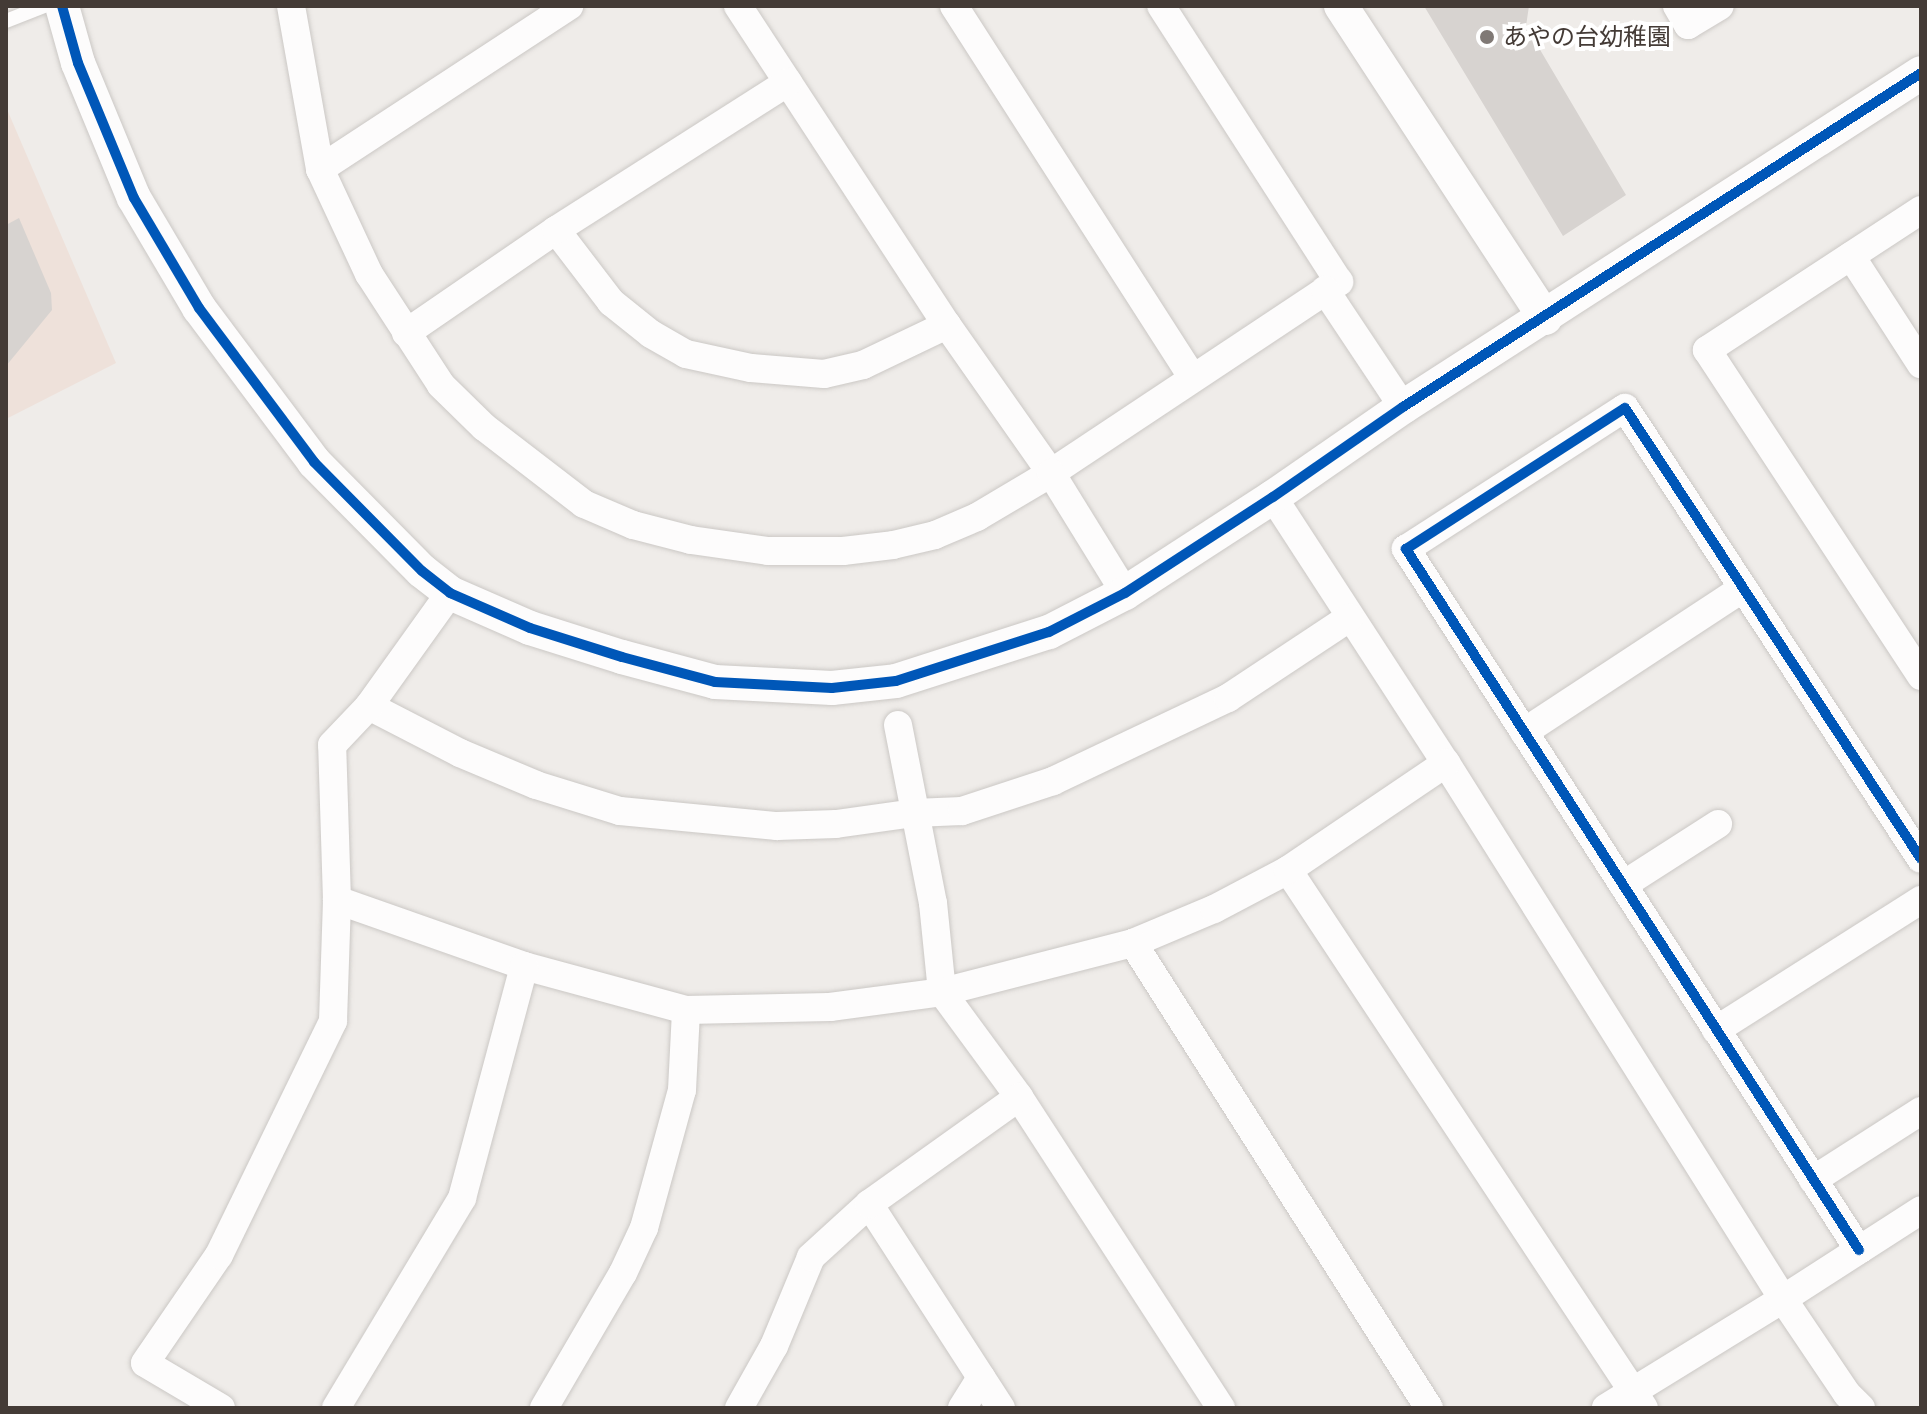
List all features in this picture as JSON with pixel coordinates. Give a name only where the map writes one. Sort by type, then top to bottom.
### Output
[{"type":"street","points":[[62,6],[78,63],[134,198],[199,308],[314,462],[384,537],[450,593],[530,628],[715,682],[832,688],[896,681],[1035,637],[1125,593],[1273,497],[1403,407],[1921,73]]},
{"type":"street","points":[[291,6],[320,169],[363,262],[441,385],[484,427],[584,504],[633,525],[691,540],[768,551],[843,551],[893,545],[935,535],[977,517],[1051,473],[1339,282],[1161,6]]},
{"type":"street","points":[[320,169],[569,6]]},
{"type":"street","points":[[738,6],[947,325],[1051,473],[1125,593]]},
{"type":"street","points":[[954,6],[1193,378]]},
{"type":"street","points":[[1341,6],[1545,318]]},
{"type":"street","points":[[1677,6],[1688,25],[1720,6]]},
{"type":"street","points":[[406,333],[556,230],[788,82]]},
{"type":"street","points":[[1921,210],[1707,350],[1921,676]]},
{"type":"street","points":[[556,230],[611,302],[651,334],[686,354],[751,368],[824,374],[863,365],[947,325]]},
{"type":"street","points":[[1851,256],[1921,364]]},
{"type":"street","points":[[1325,290],[1403,407]]},
{"type":"street","points":[[1859,1250],[1406,549],[1625,408],[1921,859]]},
{"type":"street","points":[[1273,497],[1446,763],[1783,1299],[1847,1394],[1861,1408]]},
{"type":"street","points":[[1524,732],[1743,588]]},
{"type":"street","points":[[221,1408],[145,1363],[219,1255],[333,1021],[337,900],[332,745],[369,706],[450,593]]},
{"type":"street","points":[[369,706],[460,753],[536,785],[620,811],[777,826],[836,824],[914,813],[962,811],[1053,781],[1228,698],[1349,618]]},
{"type":"street","points":[[898,725],[933,903],[942,992],[1019,1097],[1221,1408]]},
{"type":"street","points":[[337,900],[524,966],[686,1010],[830,1007],[942,992],[1133,943],[1214,909],[1288,870],[1446,763]]},
{"type":"street","points":[[1623,885],[1718,824]]},
{"type":"street","points":[[1288,870],[1639,1400]]},
{"type":"street","points":[[1716,1030],[1921,900]]},
{"type":"street","points":[[1133,943],[1429,1408]]},
{"type":"street","points":[[336,1408],[462,1198],[524,966]]},
{"type":"street","points":[[544,1408],[623,1273],[644,1228],[682,1090],[686,1010]]},
{"type":"street","points":[[739,1408],[774,1346],[811,1257],[869,1204],[1019,1097]]},
{"type":"street","points":[[1813,1180],[1921,1111]]},
{"type":"street","points":[[869,1204],[1001,1408]]},
{"type":"street","points":[[1606,1408],[1639,1400],[1783,1299],[1921,1210]]},
{"type":"street","points":[[962,1408],[981,1377]]},
{"type":"lane","points":[[6,21],[44,6]]},
{"type":"shaded area","points":[[6,107],[116,363],[6,419]]},
{"type":"building","points":[[1424,6],[1529,6],[1526,26],[1626,195],[1563,236]]},
{"type":"building","points":[[19,218],[51,293],[52,310],[6,366],[6,225]]},
{"type":"cycle path","points":[[62,6],[78,63],[134,198],[199,308],[314,462],[422,571],[450,593],[530,628],[622,657],[715,682],[832,688],[896,681],[1049,632],[1125,593],[1273,497],[1403,407],[1921,73]]},
{"type":"cycle path","points":[[1859,1250],[1406,549],[1625,408],[1921,859]]},
{"type":"place","name":"あやの台幼稚園","points":[[1487,37]]}]
